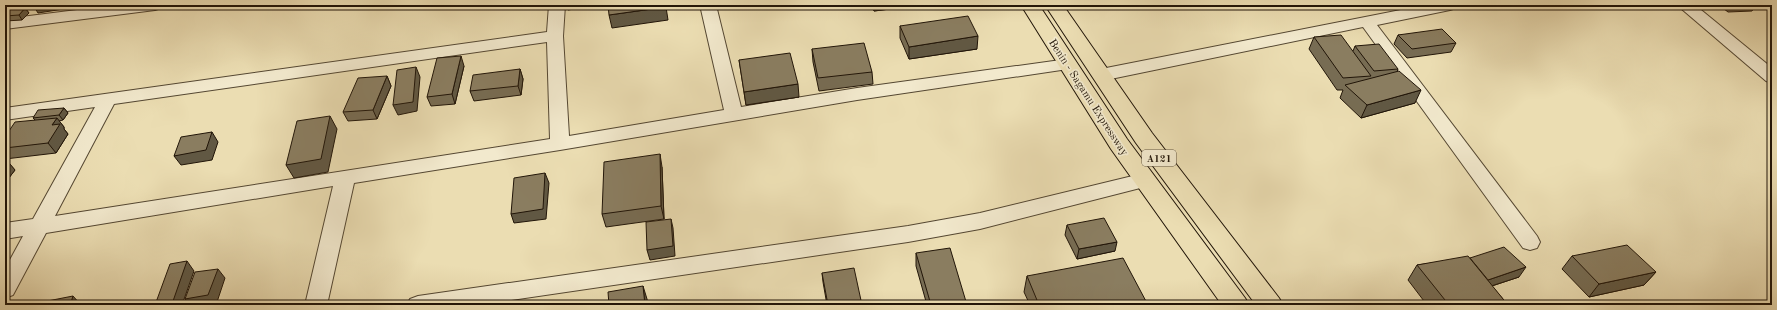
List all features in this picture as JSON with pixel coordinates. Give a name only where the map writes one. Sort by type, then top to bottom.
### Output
[{"type":"highway","name":"Benin - Sagamu Expressway","points":[[1030,5],[1119,144],[1236,305]]},
{"type":"highway","name":"A121","points":[[1054,5],[1144,138],[1270,305]]},
{"type":"street","points":[[5,24],[155,5]]},
{"type":"street","points":[[557,5],[555,36],[560,144]]},
{"type":"street","points":[[708,5],[734,115]]},
{"type":"street","points":[[1101,75],[1450,5]]},
{"type":"street","points":[[1685,5],[1772,77]]},
{"type":"street","points":[[1367,22],[1530,242]]},
{"type":"street","points":[[5,114],[555,36]]},
{"type":"street","points":[[5,231],[560,144],[857,94],[1068,64]]},
{"type":"street","points":[[5,289],[108,99]]},
{"type":"street","points":[[316,305],[345,177]]},
{"type":"street","points":[[418,305],[462,301],[908,234],[980,221],[1145,180]]},
{"type":"building","points":[[608,5],[665,5],[666,7],[609,15]]},
{"type":"building","points":[[25,8],[19,15],[5,16],[5,9]]},
{"type":"building","points":[[968,16],[978,36],[909,47],[900,26]]},
{"type":"building","points":[[1442,29],[1456,43],[1412,49],[1398,35]]},
{"type":"building","points":[[1341,35],[1371,76],[1343,78],[1314,37]]},
{"type":"building","points":[[864,43],[872,72],[818,78],[812,49]]},
{"type":"building","points":[[1379,44],[1398,69],[1374,71],[1355,46]]},
{"type":"building","points":[[790,53],[798,84],[744,92],[739,60]]},
{"type":"building","points":[[461,56],[452,94],[427,97],[437,58]]},
{"type":"building","points":[[416,67],[413,102],[393,105],[397,70]]},
{"type":"building","points":[[520,69],[518,86],[470,91],[473,75]]},
{"type":"building","points":[[1399,71],[1421,90],[1367,105],[1345,85]]},
{"type":"building","points":[[387,76],[373,110],[343,112],[358,78]]},
{"type":"building","points":[[64,108],[59,115],[33,118],[38,110]]},
{"type":"building","points":[[330,116],[321,159],[286,165],[297,121]]},
{"type":"building","points":[[57,118],[52,125],[60,124],[48,143],[5,148],[5,137],[15,122]]},
{"type":"building","points":[[212,132],[206,150],[174,156],[181,137]]},
{"type":"building","points":[[660,154],[661,206],[602,214],[604,162]]},
{"type":"building","points":[[545,173],[543,209],[511,214],[514,178]]},
{"type":"building","points":[[1104,218],[1117,242],[1079,249],[1067,225]]},
{"type":"building","points":[[671,219],[673,246],[647,250],[646,222]]},
{"type":"building","points":[[1627,245],[1656,272],[1599,284],[1572,256]]},
{"type":"building","points":[[1504,247],[1526,267],[1488,280],[1470,258]]},
{"type":"building","points":[[950,248],[967,305],[931,305],[916,253]]},
{"type":"building","points":[[1468,256],[1508,305],[1449,305],[1417,265]]},
{"type":"building","points":[[1123,258],[1148,305],[1039,305],[1027,276]]},
{"type":"building","points":[[187,261],[172,304],[155,305],[170,264]]},
{"type":"building","points":[[854,268],[862,305],[828,305],[822,273]]},
{"type":"building","points":[[218,269],[208,295],[185,299],[195,272]]},
{"type":"building","points":[[643,286],[645,305],[609,305],[608,292]]},
{"type":"building","points":[[73,296],[70,305],[27,305]]}]
